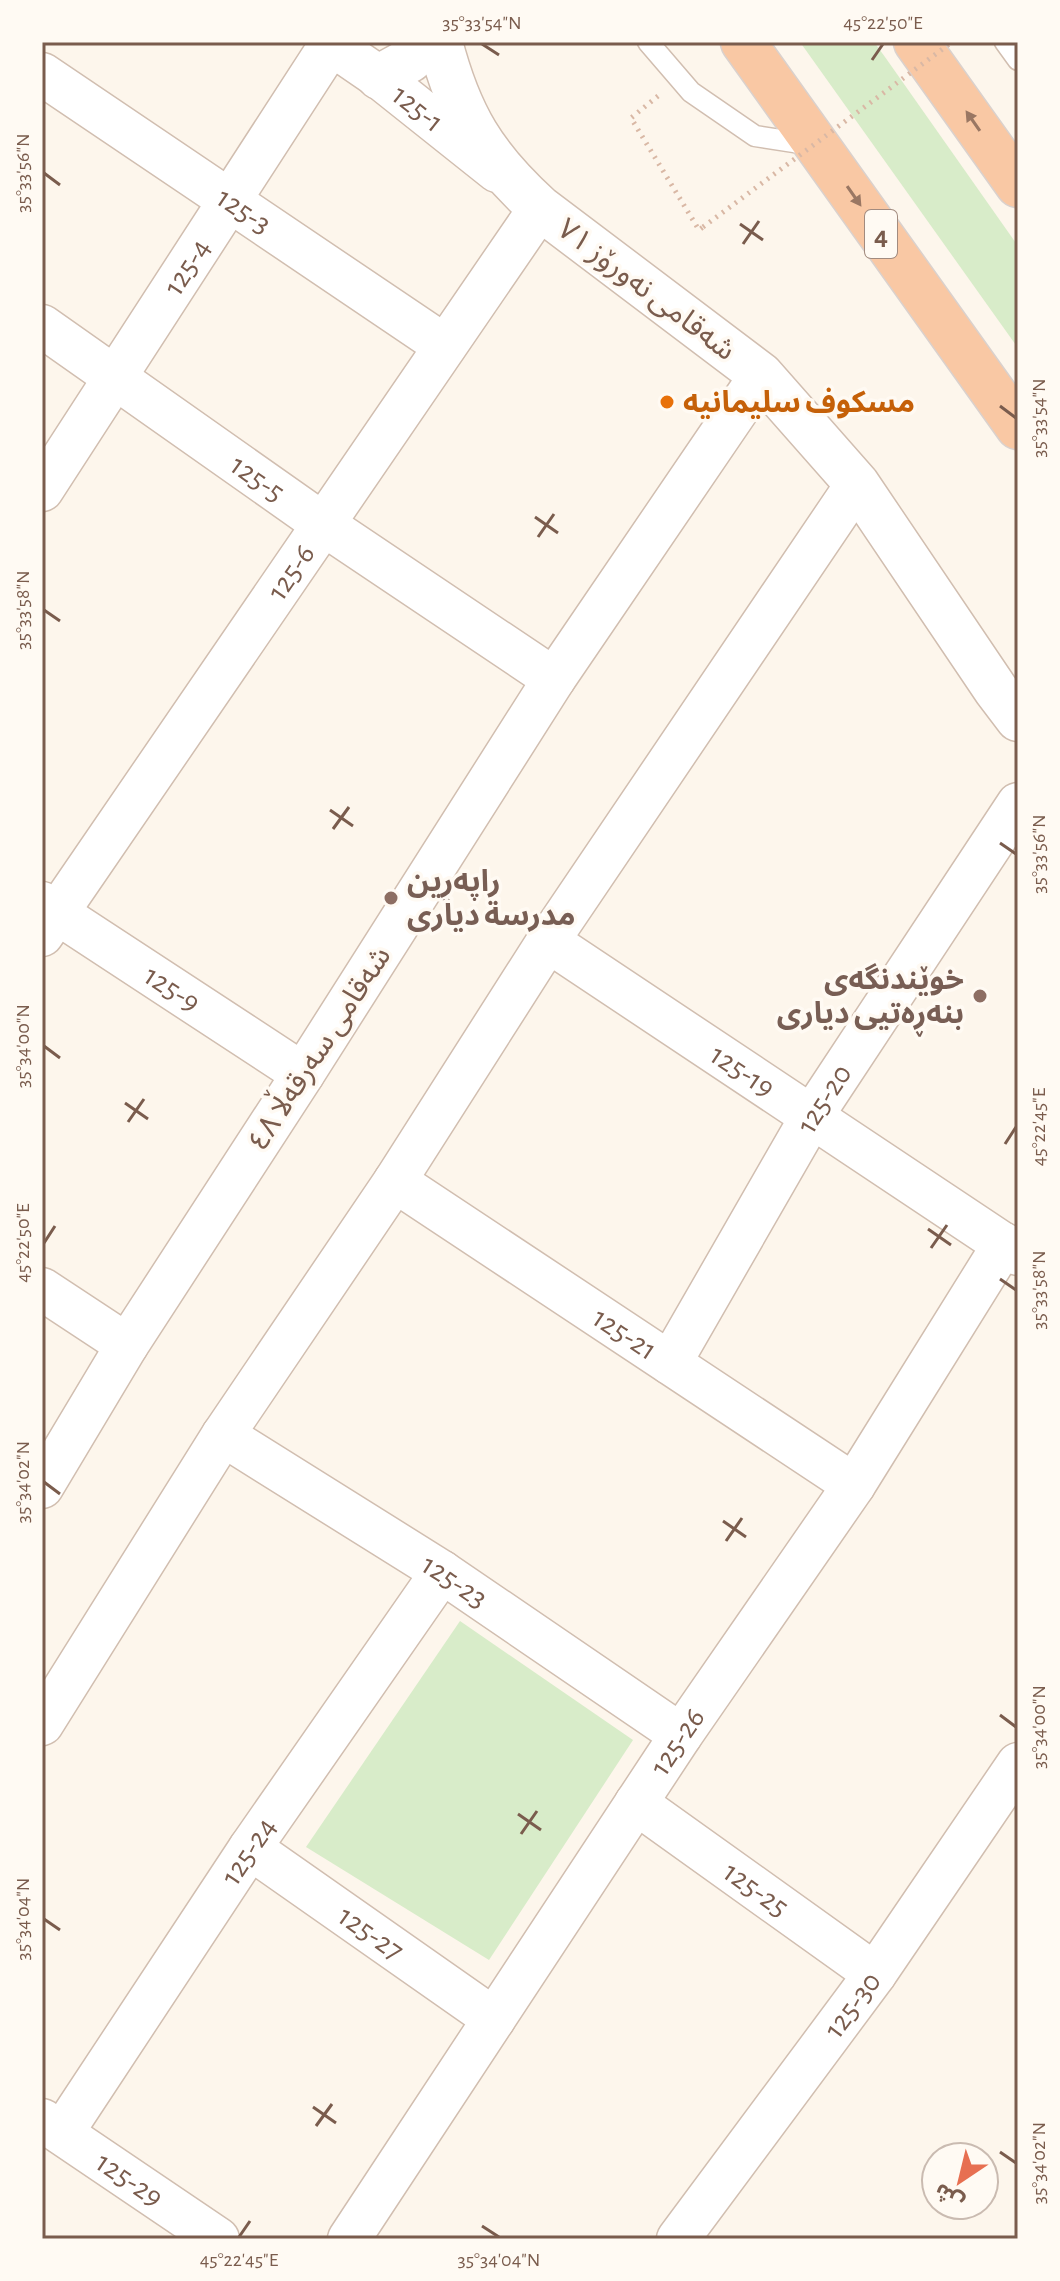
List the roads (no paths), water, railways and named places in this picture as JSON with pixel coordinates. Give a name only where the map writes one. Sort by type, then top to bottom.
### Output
[{"type":"highway","name":"4","points":[[743,42],[1018,427]]},
{"type":"highway","points":[[916,42],[1018,185]]},
{"type":"street","points":[[379,77],[410,60],[430,42]]},
{"type":"street","name":"شەقامی نەورۆز ٧١","points":[[440,42],[451,87],[475,136],[508,179],[540,208],[761,375],[857,484],[1018,719]]},
{"type":"street","name":"125-1","points":[[330,43],[379,77],[508,179]]},
{"type":"street","name":"125-4","points":[[42,490],[330,43]]},
{"type":"street","name":"125-3","points":[[42,74],[445,346]]},
{"type":"street","name":"125-6","points":[[47,917],[540,208]]},
{"type":"street","name":"125-5","points":[[42,326],[323,524],[554,679]]},
{"type":"street","name":"شەقامی سەرقەڵا ٤٨","points":[[42,1487],[127,1345],[554,679],[761,375]]},
{"type":"street","points":[[48,1701],[395,1181],[548,941],[857,484]]},
{"type":"street","name":"125-20","points":[[670,1363],[812,1116],[1018,804]]},
{"type":"street","name":"125-9","points":[[47,917],[303,1074]]},
{"type":"street","name":"125-19","points":[[548,941],[1011,1249]]},
{"type":"street","name":"125-21","points":[[395,1181],[854,1485]]},
{"type":"street","name":"125-26","points":[[349,2239],[681,1735],[854,1485],[1011,1249]]},
{"type":"street","points":[[42,1289],[127,1345]]},
{"type":"street","name":"125-23","points":[[223,1435],[442,1572],[681,1735]]},
{"type":"street","name":"125-24","points":[[52,2126],[442,1572]]},
{"type":"street","name":"125-30","points":[[678,2239],[875,1974],[1018,1764]]},
{"type":"street","name":"125-25","points":[[636,1803],[875,1974]]},
{"type":"street","name":"125-27","points":[[250,1848],[494,2019]]},
{"type":"street","name":"125-29","points":[[52,2126],[218,2239]]},
{"type":"lane","points":[[648,42],[691,92],[755,136],[817,145]]},
{"type":"lane","points":[[1005,42],[1018,60]]},
{"type":"place","name":"مسكوف سليمانيه","points":[[667,402]]},
{"type":"place","name":"ڕاپەڕین مدرسة ديارى","points":[[391,898]]},
{"type":"place","name":"خوێندنگەی بنەڕەتیی دیاری","points":[[980,996]]}]
